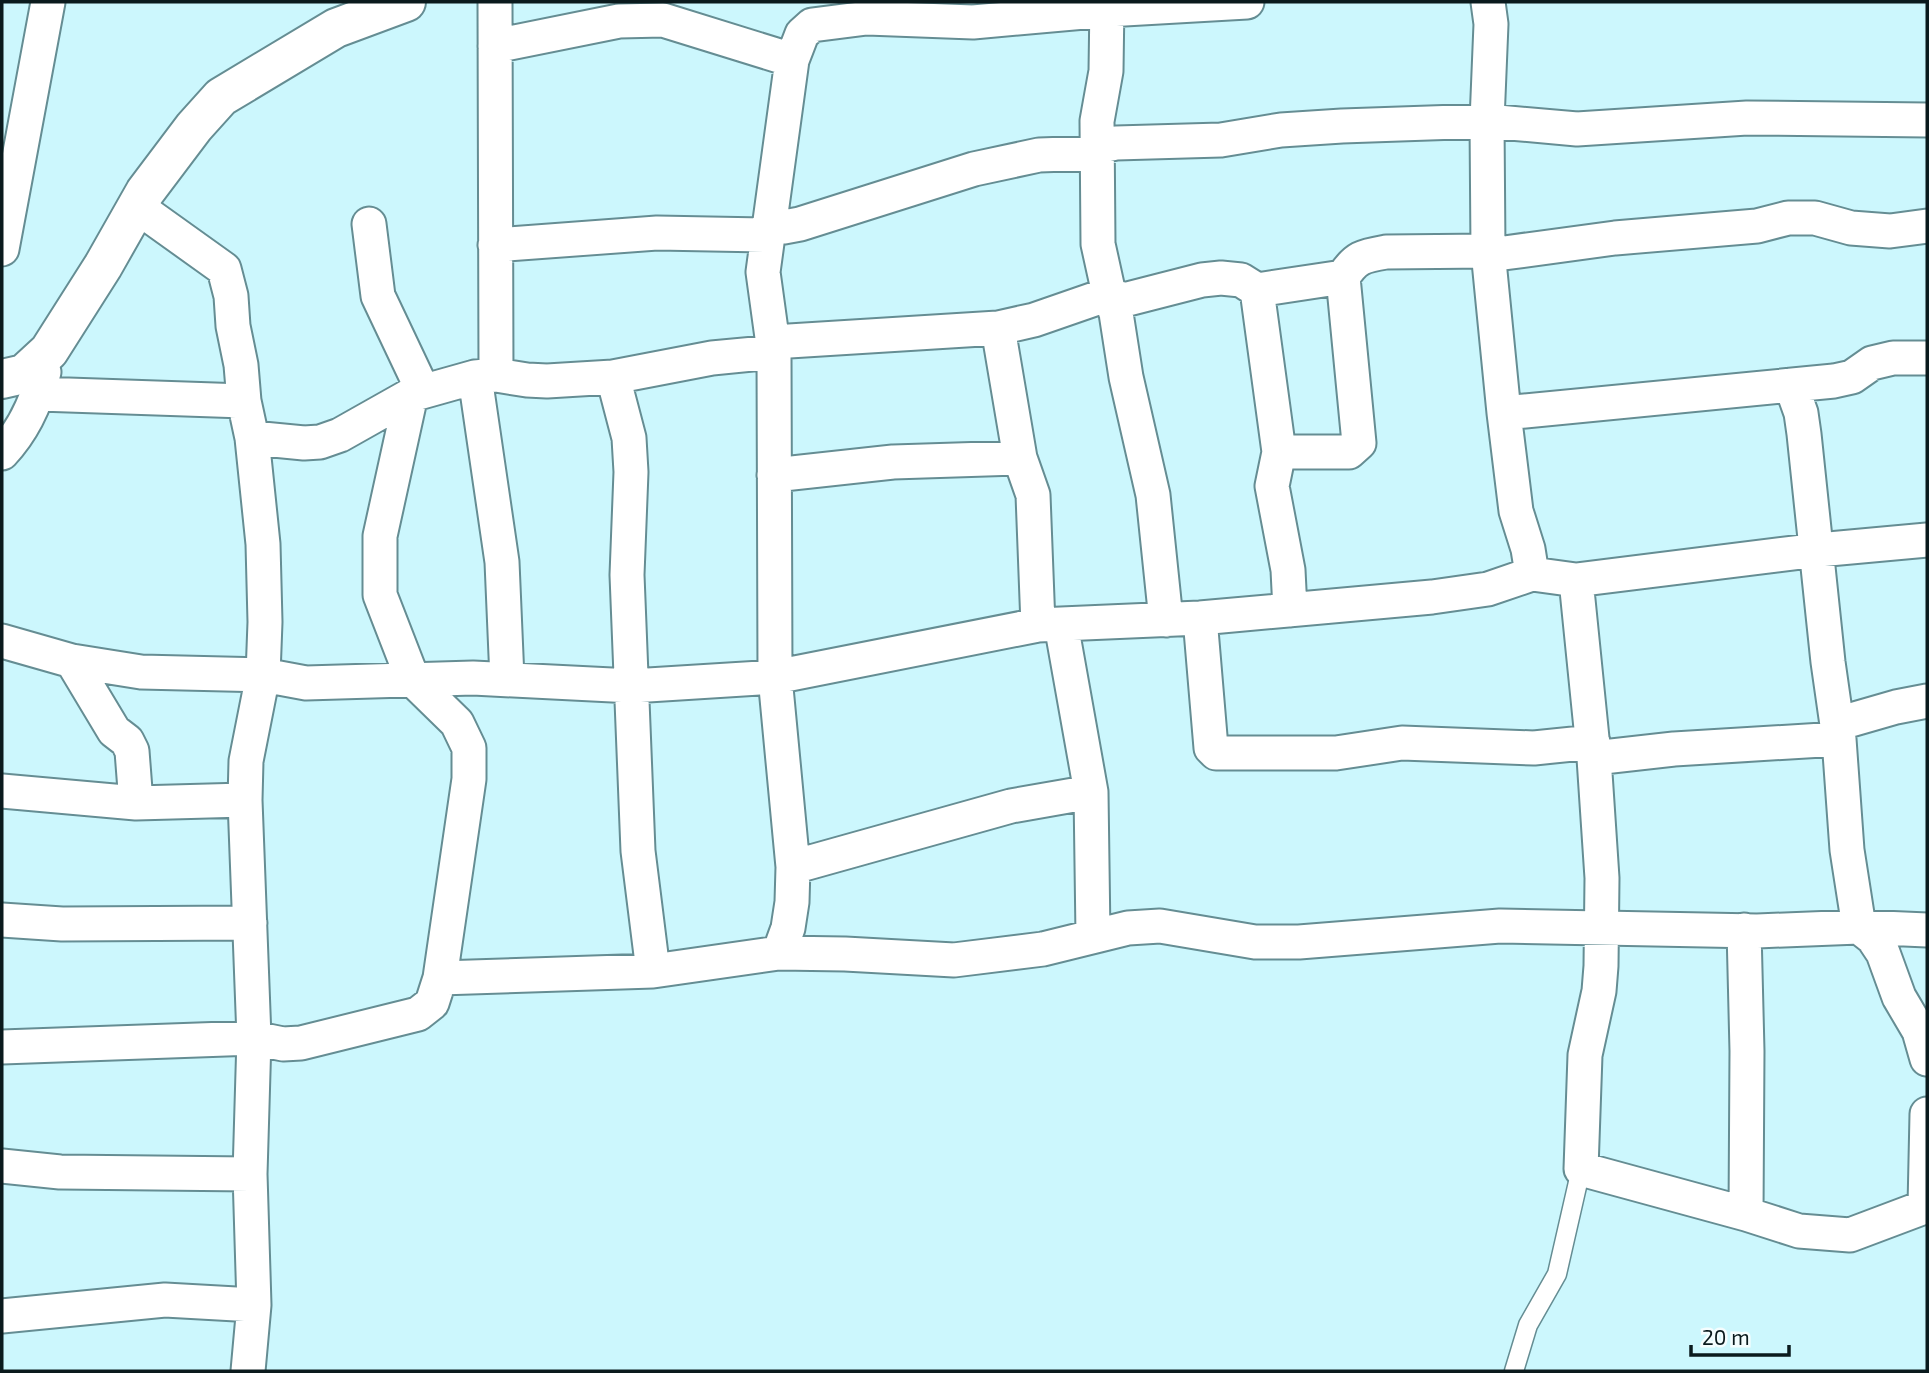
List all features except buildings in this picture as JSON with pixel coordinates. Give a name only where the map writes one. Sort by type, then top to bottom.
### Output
[{"type":"street","points":[[2,249],[48,2]]},
{"type":"street","points":[[2,379],[24,374],[49,351],[103,267],[136,206],[169,159],[221,97],[336,28],[406,2]]},
{"type":"street","points":[[495,2],[495,245],[485,376],[502,562],[508,679]]},
{"type":"street","points":[[779,953],[788,928],[793,867],[775,677],[773,347],[763,272],[792,60],[802,34],[812,25],[867,18],[973,22],[1107,6],[1247,2]]},
{"type":"street","points":[[1488,2],[1491,24],[1487,121],[1488,251],[1516,511],[1528,549],[1532,575]]},
{"type":"street","points":[[1107,6],[1106,71],[1099,102],[1096,153],[1098,244],[1116,313],[1126,377],[1153,495],[1166,620]]},
{"type":"street","points":[[495,46],[619,21],[663,20],[792,60]]},
{"type":"street","points":[[495,245],[657,233],[769,230],[800,225],[974,169],[1039,155],[1096,153],[1106,145],[1116,143],[1221,140],[1280,130],[1342,126],[1487,121],[1577,129],[1747,118],[1927,120]]},
{"type":"street","points":[[136,206],[224,269],[231,296],[244,401],[252,438],[263,544],[263,675],[246,761],[245,800],[254,1038],[250,1174],[254,1305],[248,1371]]},
{"type":"street","points":[[1279,452],[1349,452],[1359,443],[1343,277],[1353,262],[1365,256],[1386,252],[1524,252],[1615,238],[1757,226],[1788,219],[1815,218],[1851,228],[1891,231],[1927,226]]},
{"type":"street","points":[[2,1047],[254,1038],[283,1044],[302,1043],[418,1014],[432,1003],[440,978],[469,779],[469,748],[457,723],[413,680],[380,595],[380,536],[417,393],[378,296],[369,225]]},
{"type":"street","points":[[252,438],[320,442],[340,435],[417,393],[485,376],[547,381],[613,377],[773,347],[998,328],[1034,320],[1109,294],[1124,300],[1202,280],[1241,280],[1258,290],[1343,277]]},
{"type":"street","points":[[1258,290],[1279,452],[1272,486],[1287,570],[1290,610]]},
{"type":"street","points":[[998,328],[1020,458],[1033,495],[1049,625],[1091,792],[1093,936]]},
{"type":"street","points":[[2,453],[20,430],[39,394],[49,351]]},
{"type":"street","points":[[1504,412],[1834,382],[1852,377],[1872,363],[1893,358],[1927,358]]},
{"type":"street","points":[[613,377],[629,438],[631,472],[627,575],[638,851],[653,971]]},
{"type":"street","points":[[1791,385],[1801,413],[1838,731],[1846,850],[1859,927],[1873,938],[1883,953],[1899,997],[1919,1031],[1927,1059]]},
{"type":"street","points":[[39,394],[244,401]]},
{"type":"street","points":[[774,475],[893,462],[1020,458]]},
{"type":"street","points":[[2,641],[72,661],[141,672],[263,675],[306,683],[508,679],[632,686],[775,677],[1049,625],[1199,618],[1460,595],[1532,575],[1576,580],[1818,550],[1927,540]]},
{"type":"street","points":[[1576,580],[1602,847],[1601,966],[1599,991],[1585,1055],[1581,1169],[1799,1231],[1850,1235],[1926,1206],[1927,1114]]},
{"type":"street","points":[[1199,618],[1211,748],[1224,755],[1336,753],[1402,743],[1594,750],[1674,749],[1838,731],[1896,707],[1927,701]]},
{"type":"street","points":[[72,661],[114,731],[127,741],[132,751],[136,803]]},
{"type":"street","points":[[2,791],[136,803],[245,800]]},
{"type":"street","points":[[793,867],[1011,806],[1091,792]]},
{"type":"street","points":[[2,920],[62,924],[250,923]]},
{"type":"street","points":[[440,978],[653,971],[779,953],[954,960],[1043,949],[1128,928],[1160,926],[1255,942],[1299,942],[1500,926],[1744,930],[1859,927],[1927,930]]},
{"type":"street","points":[[1744,930],[1747,1051],[1746,1214]]},
{"type":"street","points":[[2,1166],[60,1172],[250,1174]]},
{"type":"street","points":[[2,1316],[165,1300],[254,1305]]},
{"type":"lane","points":[[1514,1371],[1528,1325],[1557,1274],[1581,1169]]}]
